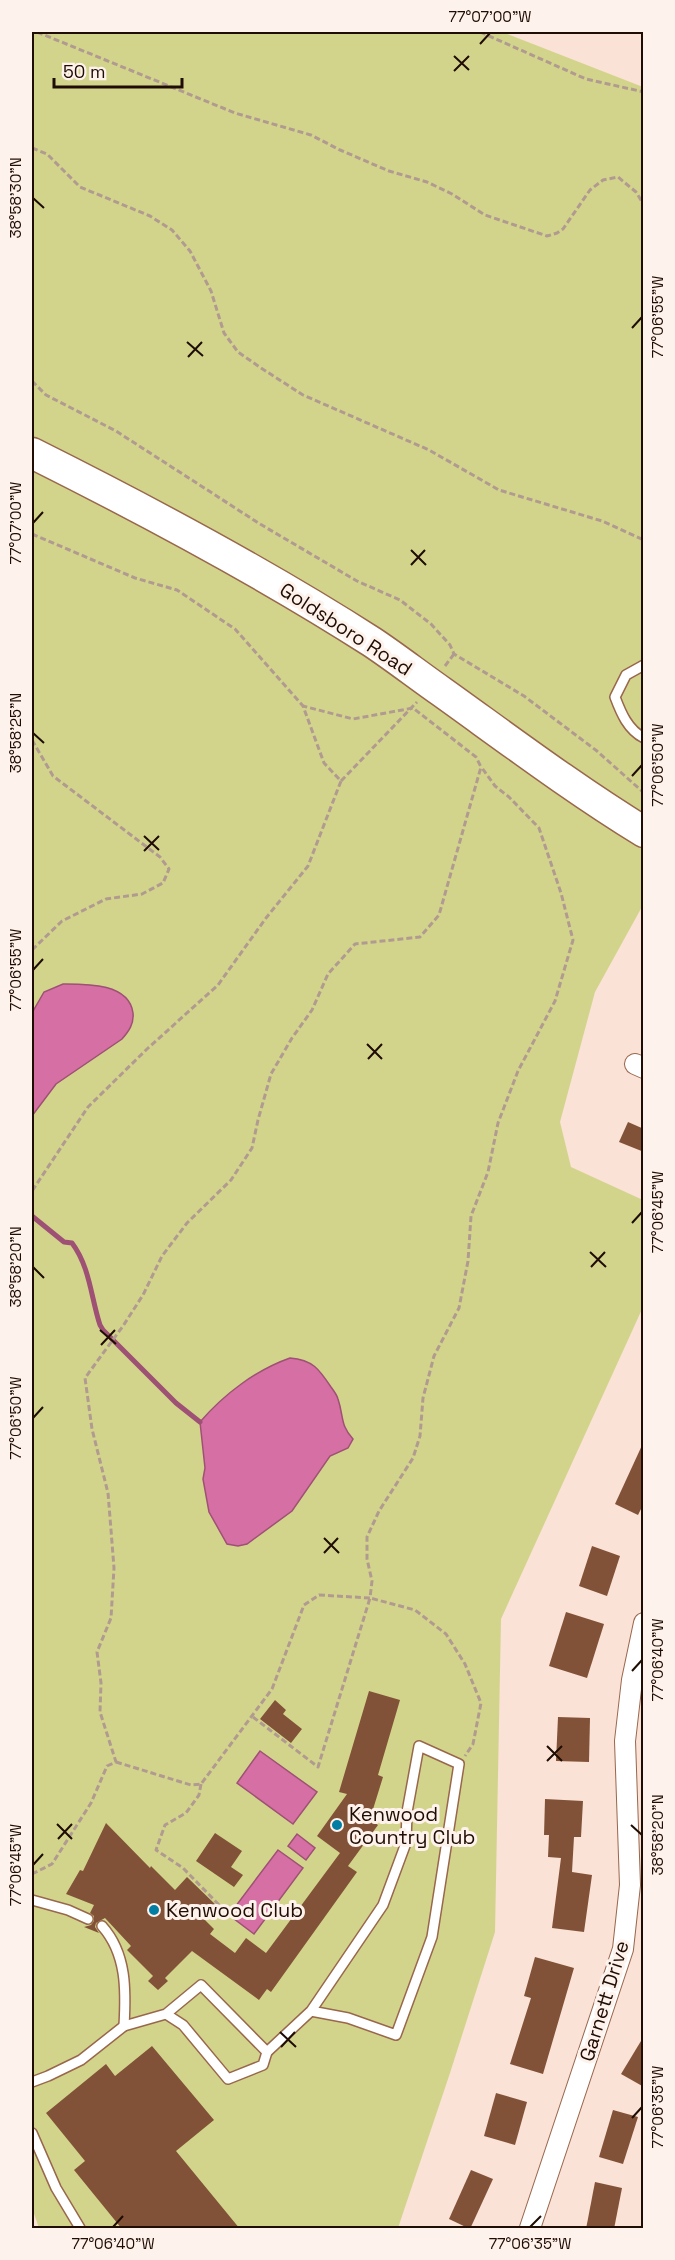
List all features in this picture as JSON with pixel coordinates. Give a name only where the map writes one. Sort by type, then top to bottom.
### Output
[{"type":"main road","name":"Goldsboro Road","points":[[32,453],[147,511],[320,609],[374,644],[574,787],[644,831]]},
{"type":"street","name":"Garnett Drive","points":[[530,2229],[623,1949],[630,1885],[625,1741],[632,1680],[644,1623]]},
{"type":"lane","points":[[644,665],[626,675],[615,697],[621,714],[636,734],[644,738]]},
{"type":"lane","points":[[166,2014],[183,2025],[228,2079],[263,2065],[267,2052],[311,2011],[383,1905],[406,1843],[407,1812],[419,1746],[459,1764],[432,1937],[396,2035],[348,2018],[311,2011]]},
{"type":"lane","points":[[32,1900],[68,1910],[88,1919]]},
{"type":"lane","points":[[102,1926],[120,1957],[126,1987],[124,2026]]},
{"type":"lane","points":[[32,2082],[81,2060],[124,2026],[166,2014],[201,1985],[267,2052]]},
{"type":"lane","points":[[32,2133],[56,2188],[80,2229]]},
{"type":"path","points":[[37,32],[235,113],[311,135],[389,171],[427,182],[452,194],[485,215],[547,236],[563,229],[590,190],[603,180],[618,177],[636,192],[644,205]]},
{"type":"path","points":[[480,32],[586,79],[644,92]]},
{"type":"path","points":[[32,148],[47,154],[80,187],[150,216],[172,230],[190,251],[212,291],[224,333],[238,352],[303,395],[429,450],[499,490],[602,521],[644,540]]},
{"type":"path","points":[[32,381],[46,395],[116,431],[260,524],[357,581],[400,600],[431,624],[450,645],[454,654],[524,696],[597,751],[644,793]]},
{"type":"path","points":[[32,534],[135,578],[177,590],[235,629],[303,706],[324,763],[342,781]]},
{"type":"path","points":[[253,1717],[318,1767],[370,1598],[372,1581],[367,1559],[367,1537],[379,1511],[413,1458],[420,1436],[423,1398],[434,1356],[459,1308],[468,1261],[471,1216],[488,1172],[498,1123],[518,1071],[555,1001],[573,940],[561,893],[539,828],[495,786],[476,757],[413,708],[353,719],[303,706]]},
{"type":"path","points":[[32,1191],[88,1107],[147,1049],[218,985],[266,918],[308,866],[342,781],[413,708]]},
{"type":"path","points":[[32,740],[53,776],[160,856],[169,869],[163,883],[142,894],[106,899],[62,921],[32,950]]},
{"type":"path","points":[[116,1762],[100,1712],[101,1683],[98,1652],[111,1618],[114,1568],[111,1530],[108,1493],[92,1429],[85,1378],[143,1295],[162,1256],[187,1222],[231,1180],[252,1148],[271,1074],[312,1010],[328,974],[355,944],[420,936],[439,915],[482,767]]},
{"type":"path","points":[[224,1910],[183,1868],[156,1850],[165,1825],[186,1813],[199,1795],[201,1784],[272,1689],[304,1605],[319,1595],[370,1598],[415,1610],[446,1634],[465,1664],[481,1703],[473,1744],[459,1764]]},
{"type":"path","points":[[32,1874],[52,1864],[91,1803],[107,1766],[116,1762],[191,1785],[201,1784]]},
{"type":"green space","points":[[32,32],[502,32],[643,87],[643,905],[595,992],[560,1122],[571,1167],[643,1200],[643,1307],[501,1619],[495,1932],[398,2228],[39,2228],[32,2208]]},
{"type":"shaded area","points":[[63,984],[94,985],[115,991],[130,1003],[133,1021],[122,1039],[56,1084],[32,1116],[32,1013],[44,992]]},
{"type":"shaded area","points":[[290,1358],[310,1363],[323,1375],[337,1396],[344,1425],[353,1439],[348,1448],[330,1456],[292,1511],[247,1544],[238,1546],[227,1544],[209,1512],[203,1479],[205,1468],[200,1422],[241,1384],[265,1369]]},
{"type":"shaded area","points":[[260,1751],[317,1792],[293,1824],[237,1783]]},
{"type":"shaded area","points":[[297,1834],[315,1848],[306,1860],[288,1846]]},
{"type":"shaded area","points":[[278,1850],[303,1868],[254,1934],[229,1915]]},
{"type":"building","points":[[628,1122],[644,1129],[644,1152],[619,1142]]},
{"type":"building","points":[[644,1441],[644,1503],[638,1515],[615,1504]]},
{"type":"building","points":[[592,1546],[620,1556],[607,1596],[579,1586]]},
{"type":"building","points":[[566,1612],[604,1624],[587,1678],[549,1666]]},
{"type":"building","name":"Kenwood Club","points":[[369,1691],[400,1700],[378,1775],[383,1777],[370,1819],[378,1825],[348,1866],[357,1872],[271,1992],[267,1989],[259,2000],[192,1951],[165,1978],[168,1981],[158,1990],[148,1981],[153,1976],[127,1950],[131,1946],[105,1918],[96,1923],[95,1927],[99,1933],[84,1927],[91,1925],[94,1921],[94,1916],[90,1913],[94,1905],[66,1894],[80,1870],[83,1871],[106,1823],[175,1890],[187,1877],[218,1907],[205,1920],[214,1929],[210,1934],[235,1953],[246,1938],[266,1953],[340,1853],[317,1836],[347,1794],[339,1792]]},
{"type":"building","points":[[275,1700],[286,1710],[283,1714],[302,1729],[291,1743],[260,1719]]},
{"type":"building","points":[[558,1717],[590,1718],[589,1762],[556,1761]]},
{"type":"building","points":[[545,1799],[583,1801],[581,1837],[574,1837],[572,1872],[592,1875],[584,1932],[552,1928],[561,1858],[548,1857],[549,1835],[544,1835]]},
{"type":"building","points":[[215,1833],[242,1851],[231,1867],[243,1875],[234,1887],[196,1861]]},
{"type":"building","points":[[535,1957],[574,1968],[543,2074],[510,2064],[531,1998],[524,1996]]},
{"type":"building","points":[[644,2036],[644,2087],[621,2074]]},
{"type":"building","points":[[152,2046],[214,2120],[176,2151],[240,2229],[122,2229],[74,2170],[85,2161],[46,2113],[106,2064],[115,2076]]},
{"type":"building","points":[[496,2093],[527,2102],[515,2145],[484,2136]]},
{"type":"building","points":[[613,2110],[638,2117],[623,2164],[599,2157]]},
{"type":"building","points":[[471,2170],[493,2179],[470,2229],[449,2219]]},
{"type":"building","points":[[595,2182],[622,2188],[614,2229],[586,2229]]},
{"type":"waterway","points":[[32,1216],[64,1242],[72,1243],[78,1252],[103,1330],[176,1403],[200,1422]]},
{"type":"place","name":"Kenwood Country Club","points":[[337,1825]]},
{"type":"place","name":"Kenwood Club","points":[[154,1910]]}]
